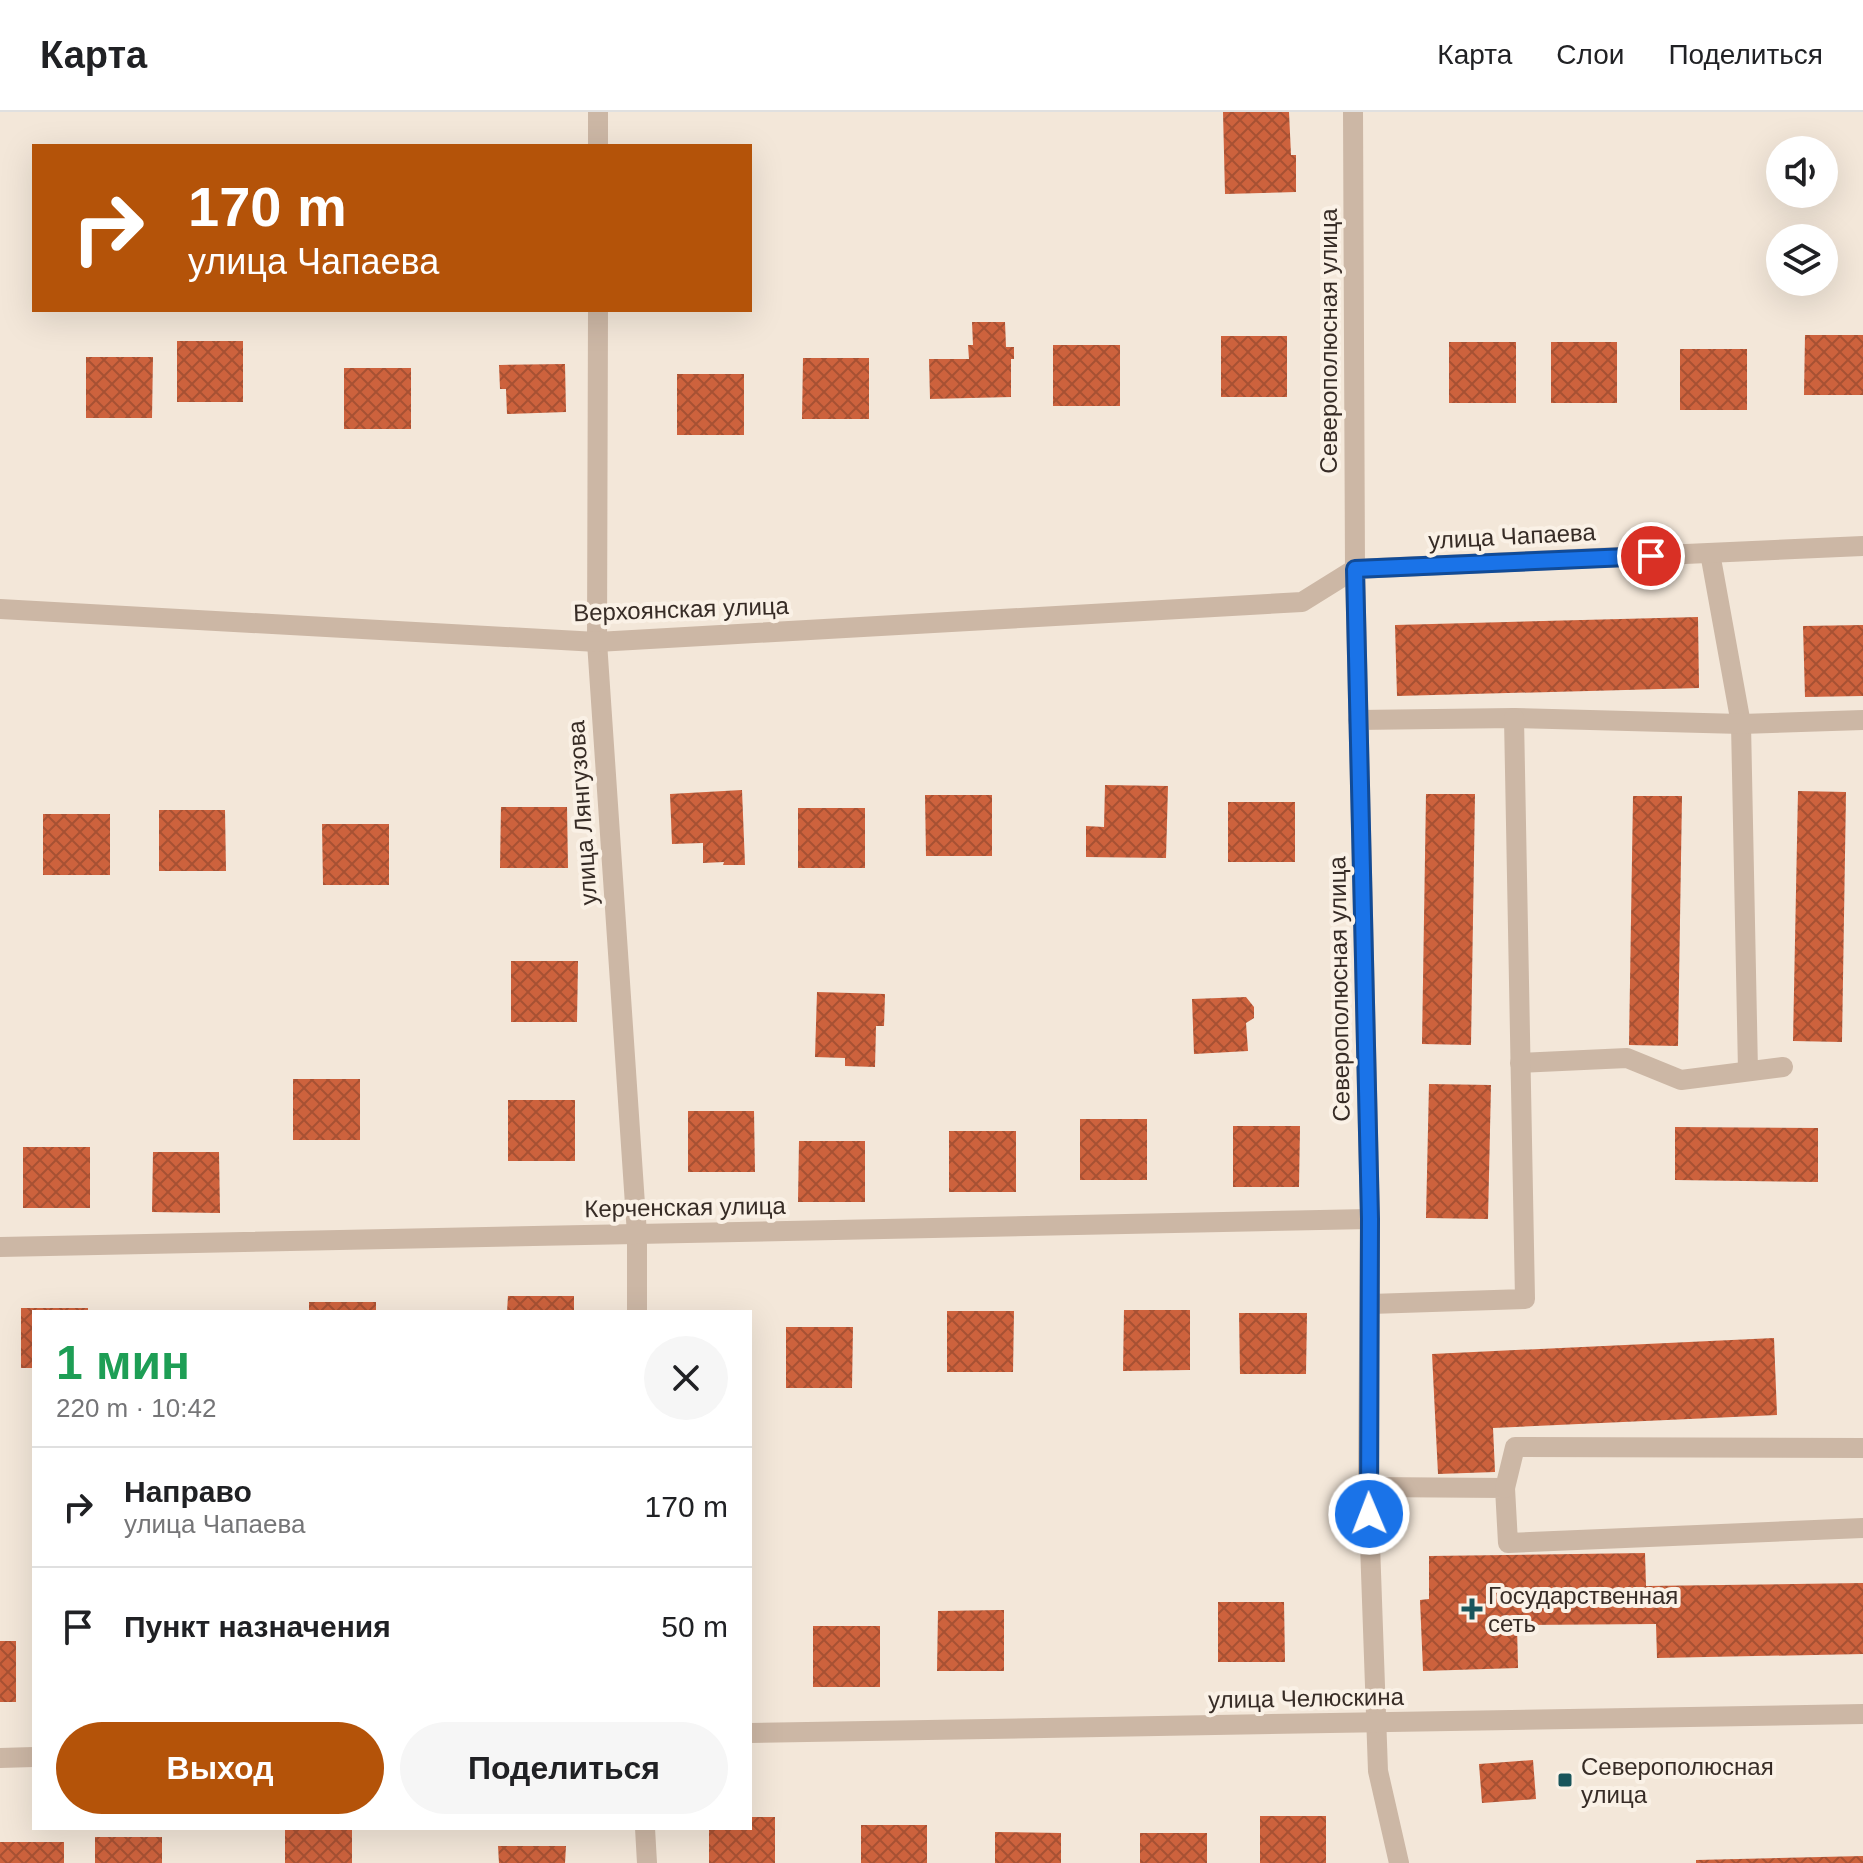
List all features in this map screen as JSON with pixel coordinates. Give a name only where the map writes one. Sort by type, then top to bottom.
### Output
[{"type":"street","points":[[598,112],[598,144]]},
{"type":"street","name":"Северополюсная улица","points":[[1353,112],[1355,569],[1370,1219],[1368,1487],[1378,1771],[1399,1863]]},
{"type":"street","name":"улица Лянгузова","points":[[598,312],[597,642],[637,1234],[637,1310]]},
{"type":"street","name":"улица Чапаева","points":[[1355,569],[1863,546]]},
{"type":"street","points":[[1710,553],[1741,724],[1748,1071]]},
{"type":"street","name":"Верхоянская улица","points":[[0,609],[597,642],[1302,602],[1355,569]]},
{"type":"street","points":[[1370,1304],[1525,1299],[1514,718]]},
{"type":"street","points":[[1358,720],[1514,718],[1741,724],[1863,720]]},
{"type":"street","points":[[1520,1063],[1627,1058],[1681,1080],[1783,1067]]},
{"type":"street","name":"Керченская улица","points":[[0,1247],[1370,1219]]},
{"type":"street","points":[[1863,1448],[1515,1447],[1505,1488],[1508,1543],[1863,1528]]},
{"type":"street","points":[[1368,1487],[1505,1488]]},
{"type":"street","name":"улица Челюскина","points":[[752,1733],[1863,1714]]},
{"type":"street","points":[[0,1758],[32,1757]]},
{"type":"street","points":[[645,1830],[647,1863]]},
{"type":"building","points":[[1223,112],[1289,112],[1291,155],[1296,155],[1296,192],[1225,194]]},
{"type":"building","points":[[972,322],[1005,322],[1006,347],[1014,347],[1011,397],[930,399],[929,359],[969,359],[968,345],[973,345]]},
{"type":"building","points":[[1805,335],[1863,335],[1863,395],[1804,395]]},
{"type":"building","points":[[1221,336],[1287,336],[1287,397],[1221,397]]},
{"type":"building","points":[[177,341],[243,341],[243,402],[177,402]]},
{"type":"building","points":[[1449,342],[1516,342],[1516,403],[1449,403]]},
{"type":"building","points":[[1551,342],[1617,342],[1617,403],[1551,403]]},
{"type":"building","points":[[1053,345],[1120,345],[1120,406],[1053,406]]},
{"type":"building","points":[[1680,349],[1747,349],[1747,410],[1680,410]]},
{"type":"building","points":[[86,357],[153,357],[152,418],[86,418]]},
{"type":"building","points":[[803,358],[869,358],[869,419],[802,419]]},
{"type":"building","points":[[565,364],[566,412],[507,414],[506,389],[500,389],[499,365]]},
{"type":"building","points":[[344,368],[411,368],[411,429],[344,429]]},
{"type":"building","points":[[677,374],[744,374],[744,435],[677,435]]},
{"type":"building","points":[[1698,617],[1699,688],[1397,696],[1395,625]]},
{"type":"building","points":[[1863,625],[1863,696],[1805,697],[1803,626]]},
{"type":"building","points":[[1105,785],[1168,786],[1166,858],[1086,857],[1086,826],[1104,827]]},
{"type":"building","points":[[742,790],[745,865],[703,863],[703,843],[672,844],[670,794]]},
{"type":"building","points":[[1798,791],[1846,792],[1842,1042],[1793,1041]]},
{"type":"building","points":[[1426,794],[1475,794],[1471,1045],[1422,1044]]},
{"type":"building","points":[[925,795],[992,795],[992,856],[926,856]]},
{"type":"building","points":[[1633,796],[1682,796],[1678,1046],[1629,1045]]},
{"type":"building","points":[[1228,802],[1295,802],[1295,862],[1228,862]]},
{"type":"building","points":[[501,807],[567,807],[568,868],[500,868]]},
{"type":"building","points":[[798,808],[865,808],[865,868],[798,868]]},
{"type":"building","points":[[159,810],[225,810],[226,871],[159,871]]},
{"type":"building","points":[[43,814],[110,814],[110,875],[43,875]]},
{"type":"building","points":[[322,824],[389,824],[389,885],[323,885]]},
{"type":"building","points":[[511,961],[578,961],[577,1022],[511,1022]]},
{"type":"building","points":[[817,992],[885,994],[884,1026],[876,1026],[875,1067],[845,1066],[845,1058],[815,1057]]},
{"type":"building","points":[[1246,997],[1254,1007],[1254,1018],[1246,1023],[1248,1051],[1194,1054],[1192,999]]},
{"type":"building","points":[[293,1079],[360,1079],[360,1140],[293,1140]]},
{"type":"building","points":[[1429,1084],[1491,1085],[1488,1219],[1426,1218]]},
{"type":"building","points":[[508,1100],[575,1100],[575,1161],[508,1161]]},
{"type":"building","points":[[688,1111],[754,1111],[755,1172],[688,1172]]},
{"type":"building","points":[[1080,1119],[1147,1119],[1147,1180],[1080,1180]]},
{"type":"building","points":[[1233,1126],[1300,1126],[1299,1187],[1233,1187]]},
{"type":"building","points":[[1675,1127],[1818,1128],[1818,1182],[1675,1180]]},
{"type":"building","points":[[949,1131],[1016,1131],[1016,1192],[949,1192]]},
{"type":"building","points":[[799,1141],[865,1141],[865,1202],[798,1202]]},
{"type":"building","points":[[23,1147],[90,1147],[90,1208],[23,1208]]},
{"type":"building","points":[[153,1152],[219,1152],[220,1213],[152,1212]]},
{"type":"building","points":[[508,1296],[574,1296],[574,1310],[507,1310]]},
{"type":"building","points":[[309,1302],[376,1302],[376,1310],[309,1310]]},
{"type":"building","points":[[21,1308],[88,1308],[32,1310],[32,1368],[21,1368]]},
{"type":"building","points":[[1124,1310],[1190,1310],[1190,1370],[1123,1371]]},
{"type":"building","points":[[947,1311],[1014,1311],[1013,1372],[947,1372]]},
{"type":"building","points":[[1239,1313],[1307,1313],[1306,1374],[1240,1374]]},
{"type":"building","points":[[786,1327],[853,1327],[852,1388],[786,1388]]},
{"type":"building","points":[[1774,1338],[1777,1415],[1493,1428],[1495,1472],[1438,1474],[1432,1354]]},
{"type":"building","points":[[1645,1553],[1646,1586],[1863,1583],[1863,1654],[1657,1658],[1656,1624],[1517,1625],[1518,1668],[1423,1671],[1420,1600],[1429,1599],[1429,1556]]},
{"type":"building","points":[[1218,1602],[1284,1602],[1285,1662],[1218,1662]]},
{"type":"building","points":[[1004,1610],[1004,1671],[937,1671],[938,1611]]},
{"type":"building","points":[[813,1626],[880,1626],[880,1687],[813,1687]]},
{"type":"building","points":[[0,1641],[16,1641],[16,1702],[0,1702]]},
{"type":"building","points":[[1533,1760],[1536,1799],[1482,1803],[1479,1764]]},
{"type":"building","points":[[1260,1816],[1326,1816],[1326,1863],[1260,1863]]},
{"type":"building","points":[[752,1817],[775,1817],[775,1863],[709,1863],[709,1830],[752,1830]]},
{"type":"building","points":[[861,1825],[927,1825],[927,1863],[861,1863]]},
{"type":"building","points":[[285,1830],[352,1830],[352,1863],[285,1863]]},
{"type":"building","points":[[995,1832],[1061,1833],[1061,1863],[995,1863]]},
{"type":"building","points":[[1140,1833],[1207,1833],[1207,1863],[1140,1863]]},
{"type":"building","points":[[95,1837],[162,1837],[162,1863],[95,1863]]},
{"type":"building","points":[[0,1842],[64,1842],[64,1863],[0,1863]]},
{"type":"building","points":[[498,1846],[566,1846],[565,1863],[499,1863]]},
{"type":"building","points":[[1863,1856],[1863,1863],[1696,1863],[1696,1860]]},
{"type":"place","name":"Государственная сеть","points":[[1472,1609]]},
{"type":"place","name":"Северополюсная улица","points":[[1565,1780]]},
{"type":"route","points":[[1369,1514],[1370,1219],[1355,569],[1651,556]]}]
